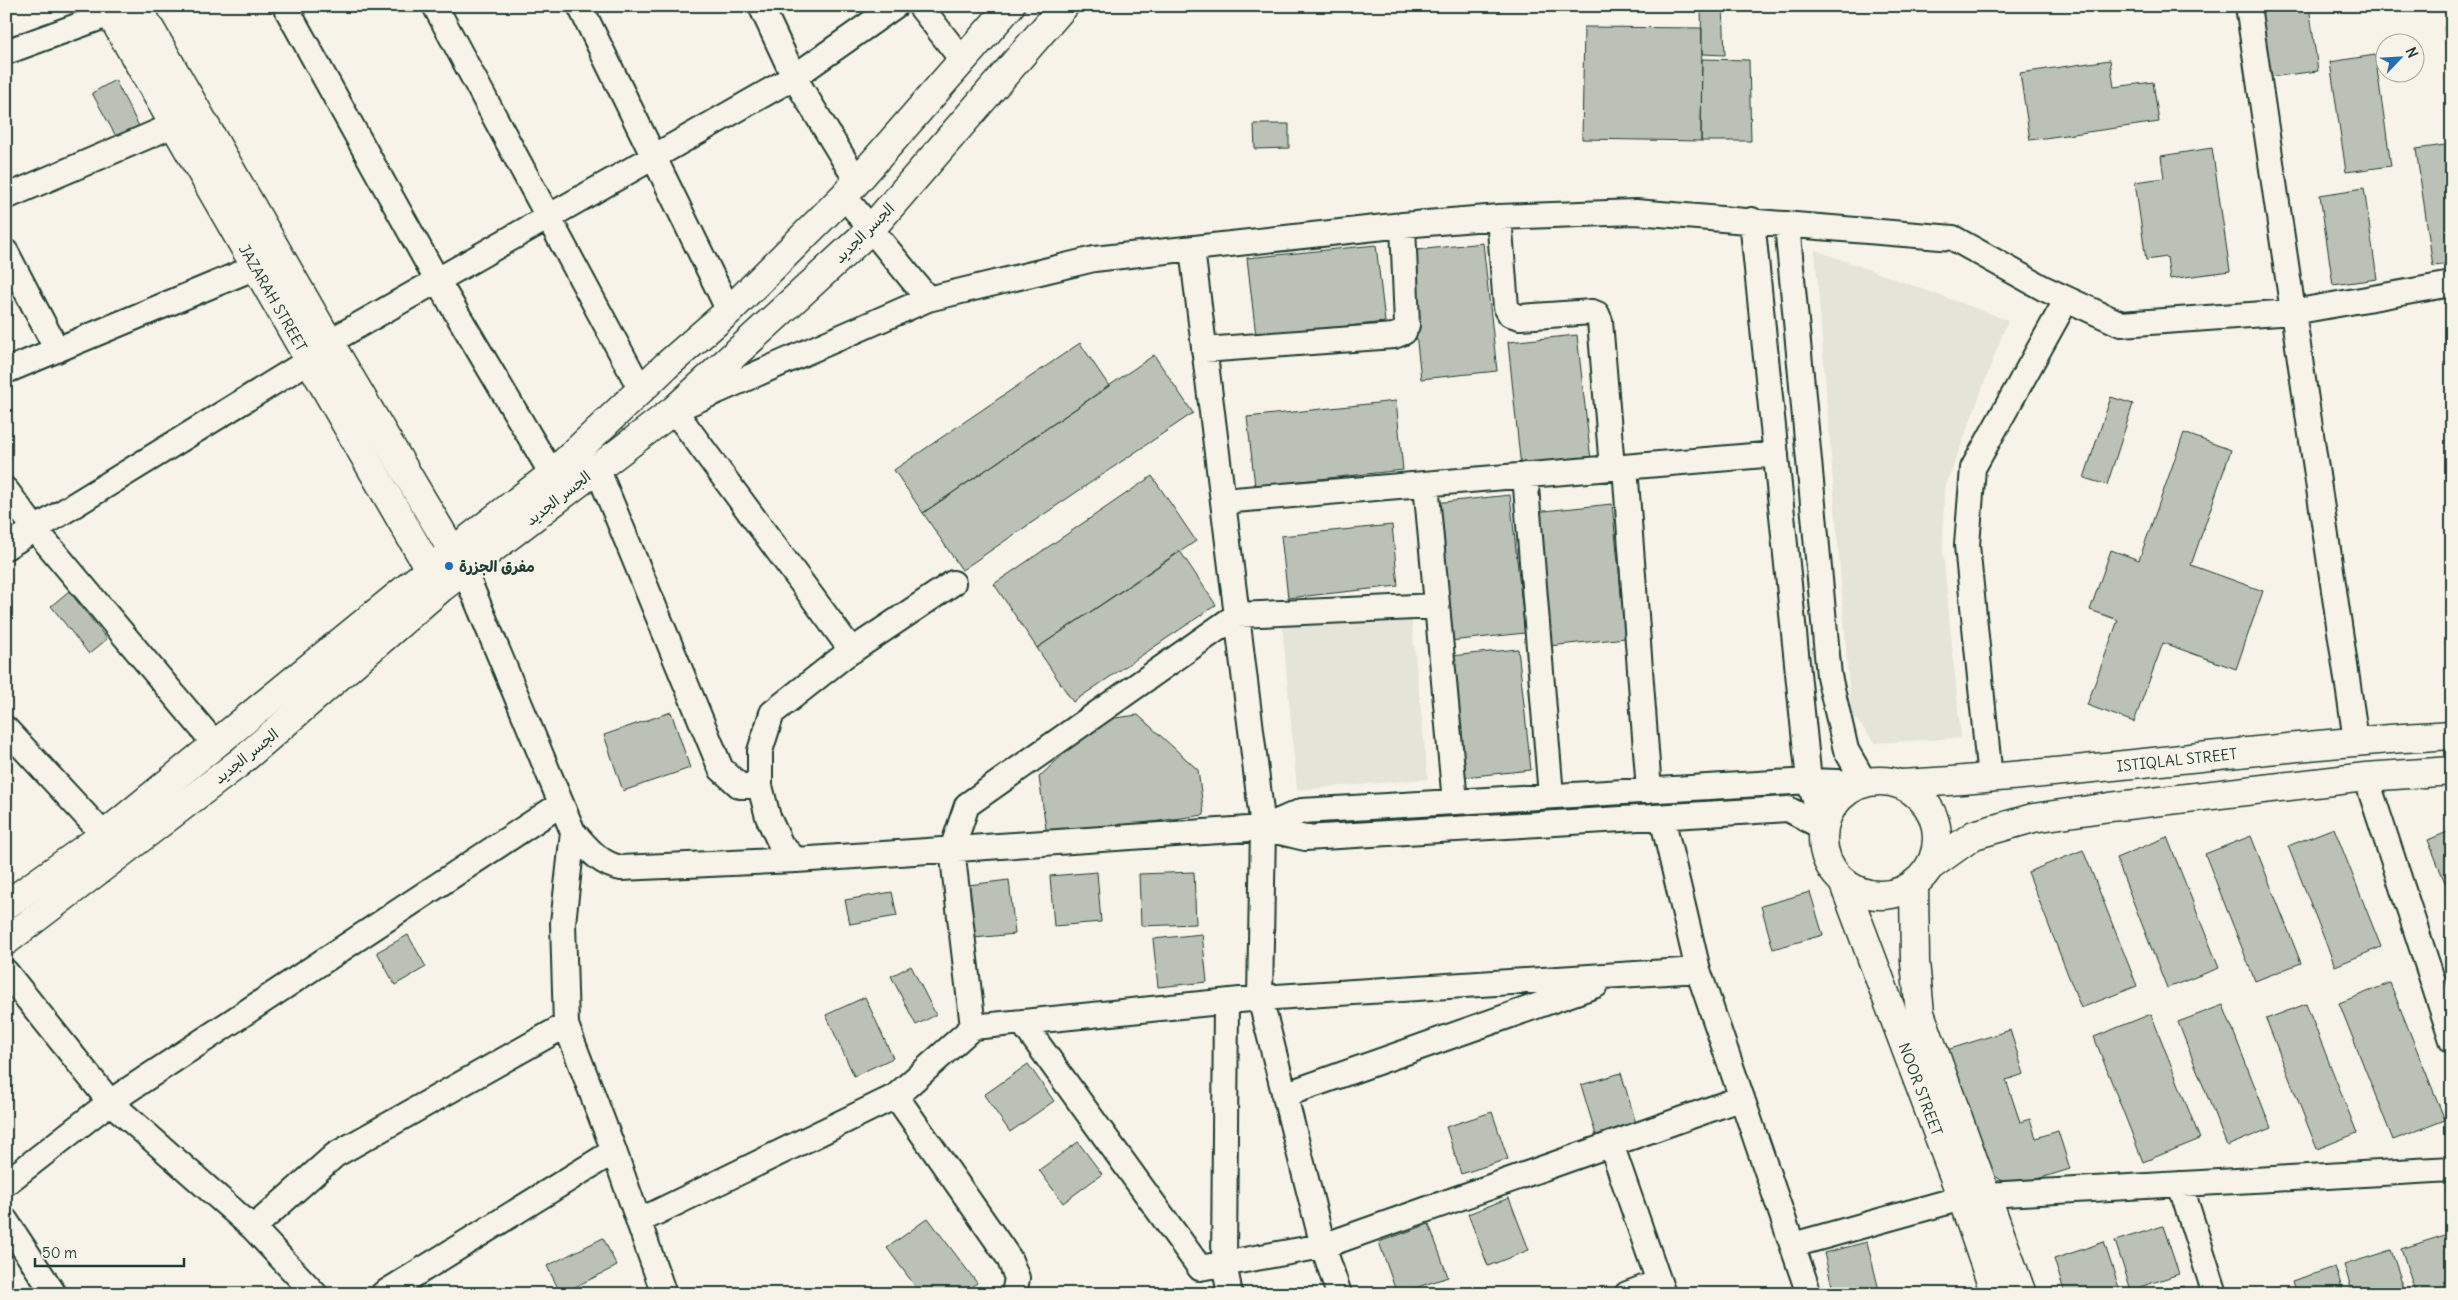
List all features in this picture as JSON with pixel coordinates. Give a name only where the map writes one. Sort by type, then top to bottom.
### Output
[{"type":"main road","name":"JAZARAH STREET","points":[[137,6],[436,578]]},
{"type":"main road","name":"الجسر الجديد","points":[[458,561],[641,390],[729,311],[850,189],[1010,6]]},
{"type":"main road","name":"الجسر الجديد","points":[[6,906],[104,835],[216,745],[458,561],[597,468],[674,410],[870,230],[1064,6]]},
{"type":"main road","name":"JAZARAH STREET","points":[[108,10],[256,267],[319,351],[458,561]]},
{"type":"main road","name":"الجسر الجديد","points":[[6,941],[239,763],[436,578]]},
{"type":"main road","name":"ISTIQLAL STREET","points":[[1900,784],[1990,779],[2356,740],[2452,735]]},
{"type":"main road","points":[[1932,865],[1974,836],[2033,818],[2110,807],[2366,777],[2452,771]]},
{"type":"main road","points":[[1888,781],[1900,784],[1917,794],[1929,808],[1937,826],[1938,846],[1932,865],[1914,886],[1897,894],[1879,896],[1860,893],[1844,884],[1826,859],[1823,844],[1824,828],[1828,813],[1850,789],[1865,783],[1888,781]]},
{"type":"main road","name":"NOOR STREET","points":[[1844,884],[1974,1197],[2022,1294]]},
{"type":"main road","name":"NOOR STREET","points":[[1914,886],[1915,962],[1920,1013],[1974,1197],[1995,1294]]},
{"type":"street","points":[[285,6],[436,280],[552,474]]},
{"type":"street","points":[[435,6],[641,390]]},
{"type":"street","points":[[580,6],[729,311]]},
{"type":"street","points":[[761,6],[870,230],[928,299]]},
{"type":"street","points":[[6,547],[436,280],[794,76],[896,6]]},
{"type":"street","points":[[920,6],[963,61]]},
{"type":"street","points":[[2248,6],[2356,740]]},
{"type":"street","points":[[6,52],[108,10]]},
{"type":"street","points":[[6,197],[174,125]]},
{"type":"street","points":[[852,651],[674,410],[928,299],[1094,259],[1403,225],[1499,217],[1636,212],[1752,220],[1953,238],[2067,299],[2121,324],[2293,312],[2452,284]]},
{"type":"street","points":[[1499,217],[1506,306],[1510,314],[1520,317],[1592,312],[1597,314],[1600,321],[1619,467],[1649,791]]},
{"type":"street","points":[[1752,220],[1809,781],[1824,828]]},
{"type":"street","points":[[1787,224],[1829,676],[1846,750],[1865,783]]},
{"type":"street","points":[[1204,350],[1394,336],[1404,332],[1407,325],[1403,225]]},
{"type":"street","points":[[1192,249],[1264,828],[1260,998],[1322,1246],[1339,1294]]},
{"type":"street","points":[[6,252],[57,350]]},
{"type":"street","points":[[6,371],[256,267]]},
{"type":"street","points":[[1990,779],[1967,544],[1973,468],[2067,299]]},
{"type":"street","points":[[1223,501],[1776,454]]},
{"type":"street","points":[[597,468],[721,769],[740,786],[760,786]]},
{"type":"street","points":[[1525,475],[1551,796]]},
{"type":"street","points":[[1426,484],[1455,802]]},
{"type":"street","points":[[6,490],[35,530],[216,745]]},
{"type":"street","points":[[458,561],[573,832],[600,860],[610,866],[621,868],[796,860],[1264,828],[1305,838],[1788,809],[1824,828]]},
{"type":"street","points":[[796,860],[781,846],[768,817],[760,786],[760,751],[772,713],[852,651],[953,583]]},
{"type":"street","points":[[973,1027],[952,849],[967,806],[1237,615],[1437,606]]},
{"type":"street","points":[[6,729],[104,835]]},
{"type":"street","points":[[2366,777],[2442,976],[2452,1040]]},
{"type":"street","points":[[1264,828],[1302,811],[1809,781],[1865,783]]},
{"type":"street","points":[[6,1183],[110,1102],[561,804]]},
{"type":"street","points":[[1662,817],[1698,970],[1809,1294]]},
{"type":"street","points":[[573,832],[563,924],[566,1025],[614,1151],[664,1294]]},
{"type":"street","points":[[639,1221],[896,1096],[973,1027],[1260,998],[1698,970]]},
{"type":"street","points":[[6,972],[110,1102],[253,1228],[303,1290]]},
{"type":"street","points":[[1284,1095],[1622,975]]},
{"type":"street","points":[[1226,1002],[1224,1264],[1230,1294]]},
{"type":"street","points":[[1022,1022],[1200,1268],[1322,1246],[1742,1098]]},
{"type":"street","points":[[253,1228],[336,1155],[566,1025]]},
{"type":"street","points":[[896,1096],[1008,1258],[1017,1278],[1014,1294]]},
{"type":"street","points":[[1611,1144],[1661,1288],[1627,1294]]},
{"type":"street","points":[[383,1294],[614,1151]]},
{"type":"street","points":[[1792,1245],[1974,1197],[2452,1169]]},
{"type":"street","points":[[2180,1184],[2215,1294]]},
{"type":"street","points":[[6,1222],[54,1294]]},
{"type":"street","points":[[653,1260],[682,1294]]},
{"type":"shaded area","points":[[1815,250],[2008,320],[1944,491],[1943,552],[1961,738],[1875,743],[1851,713]]},
{"type":"shaded area","points":[[1411,615],[1428,779],[1297,790],[1282,623]]},
{"type":"building","points":[[1701,6],[1723,6],[1725,55],[1702,54]]},
{"type":"building","points":[[2260,6],[2309,6],[2318,71],[2270,77]]},
{"type":"building","points":[[2452,26],[2452,82],[2444,27]]},
{"type":"building","points":[[1584,27],[1702,28],[1701,141],[1582,139]]},
{"type":"building","points":[[2375,55],[2376,82],[2379,82],[2391,166],[2346,172],[2330,62]]},
{"type":"building","points":[[1702,59],[1749,60],[1751,141],[1701,141]]},
{"type":"building","points":[[2110,60],[2114,87],[2153,82],[2159,122],[2030,140],[2020,73]]},
{"type":"building","points":[[115,80],[140,128],[118,140],[92,93]]},
{"type":"building","points":[[1254,124],[1289,124],[1289,148],[1255,149]]},
{"type":"building","points":[[2452,144],[2452,264],[2433,266],[2416,149]]},
{"type":"building","points":[[2212,148],[2230,271],[2170,279],[2167,257],[2146,260],[2135,182],[2164,178],[2161,156]]},
{"type":"building","points":[[2364,188],[2377,279],[2333,285],[2320,195]]},
{"type":"building","points":[[1483,243],[1497,371],[1421,379],[1407,251]]},
{"type":"building","points":[[1376,245],[1385,322],[1256,336],[1247,258]]},
{"type":"building","points":[[1577,335],[1591,460],[1521,468],[1508,342]]},
{"type":"building","points":[[1080,343],[1109,386],[923,513],[894,470]]},
{"type":"building","points":[[1154,355],[1193,413],[962,570],[923,513]]},
{"type":"building","points":[[2111,397],[2133,404],[2107,485],[2084,478]]},
{"type":"building","points":[[1396,401],[1403,470],[1255,486],[1247,417]]},
{"type":"building","points":[[2184,433],[2231,450],[2191,565],[2263,591],[2236,669],[2163,643],[2134,722],[2087,705],[2118,620],[2090,610],[2111,550],[2139,560]]},
{"type":"building","points":[[1152,476],[1196,541],[1037,648],[994,584]]},
{"type":"building","points":[[1510,495],[1525,633],[1450,641],[1435,503]]},
{"type":"building","points":[[1612,504],[1626,638],[1549,646],[1534,512]]},
{"type":"building","points":[[1392,525],[1398,586],[1288,598],[1281,536]]},
{"type":"building","points":[[1180,551],[1216,605],[1073,702],[1037,648]]},
{"type":"building","points":[[69,591],[107,639],[89,654],[51,606]]},
{"type":"building","points":[[1518,649],[1531,770],[1464,777],[1451,656]]},
{"type":"building","points":[[671,712],[690,768],[623,791],[604,735]]},
{"type":"building","points":[[1138,715],[1198,770],[1204,815],[1047,836],[1039,777],[1100,720]]},
{"type":"building","points":[[2334,828],[2381,947],[2335,966],[2288,846]]},
{"type":"building","points":[[2452,830],[2452,900],[2428,840]]},
{"type":"building","points":[[2251,836],[2301,963],[2255,981],[2205,854]]},
{"type":"building","points":[[2167,837],[2219,968],[2167,988],[2116,858]]},
{"type":"building","points":[[2083,850],[2137,986],[2081,1008],[2028,872]]},
{"type":"building","points":[[1097,872],[1101,922],[1054,926],[1050,876]]},
{"type":"building","points":[[1194,872],[1196,924],[1141,926],[1139,874]]},
{"type":"building","points":[[1009,880],[1015,934],[974,938],[968,885]]},
{"type":"building","points":[[892,892],[897,916],[850,924],[845,900]]},
{"type":"building","points":[[1810,892],[1823,935],[1773,949],[1761,906]]},
{"type":"building","points":[[1202,934],[1207,982],[1158,987],[1153,939]]},
{"type":"building","points":[[408,935],[426,967],[395,985],[377,952]]},
{"type":"building","points":[[911,966],[936,1015],[916,1025],[891,976]]},
{"type":"building","points":[[2390,983],[2445,1120],[2393,1140],[2339,1003]]},
{"type":"building","points":[[865,997],[893,1058],[854,1076],[826,1015]]},
{"type":"building","points":[[2306,1004],[2357,1133],[2317,1149],[2266,1019]]},
{"type":"building","points":[[2223,1005],[2271,1128],[2227,1146],[2178,1022]]},
{"type":"building","points":[[2151,1014],[2200,1139],[2143,1162],[2094,1037]]},
{"type":"building","points":[[2010,1030],[2024,1074],[2006,1080],[2020,1122],[2030,1119],[2036,1138],[2058,1131],[2070,1169],[2012,1187],[1984,1169],[1947,1050]]},
{"type":"building","points":[[1028,1064],[1054,1101],[1010,1132],[984,1095]]},
{"type":"building","points":[[1621,1073],[1636,1123],[1596,1135],[1581,1085]]},
{"type":"building","points":[[1492,1112],[1508,1159],[1461,1174],[1446,1127]]},
{"type":"building","points":[[1078,1142],[1102,1174],[1063,1203],[1039,1170]]},
{"type":"building","points":[[1509,1198],[1529,1250],[1488,1266],[1468,1214]]},
{"type":"building","points":[[928,1218],[977,1283],[963,1294],[921,1294],[887,1248]]},
{"type":"building","points":[[1429,1224],[1448,1277],[1397,1294],[1379,1242]]},
{"type":"building","points":[[2163,1226],[2179,1274],[2131,1290],[2115,1241]]},
{"type":"building","points":[[2451,1233],[2452,1287],[2430,1294],[2416,1294],[2401,1249]]},
{"type":"building","points":[[603,1238],[617,1266],[561,1294],[547,1266]]},
{"type":"building","points":[[1867,1242],[1880,1294],[1834,1294],[1824,1253]]},
{"type":"building","points":[[2104,1242],[2121,1294],[2065,1294],[2054,1259]]},
{"type":"building","points":[[2391,1250],[2406,1294],[2353,1294],[2344,1265]]},
{"type":"building","points":[[2335,1267],[2344,1294],[2296,1294],[2292,1281]]},
{"type":"building","points":[[2183,1286],[2186,1294],[2160,1294]]},
{"type":"building","points":[[420,1288],[423,1294],[410,1294]]},
{"type":"building","points":[[2278,1288],[2280,1294],[2261,1294]]},
{"type":"place","name":"مفرق الجزرة","points":[[449,566]]}]
